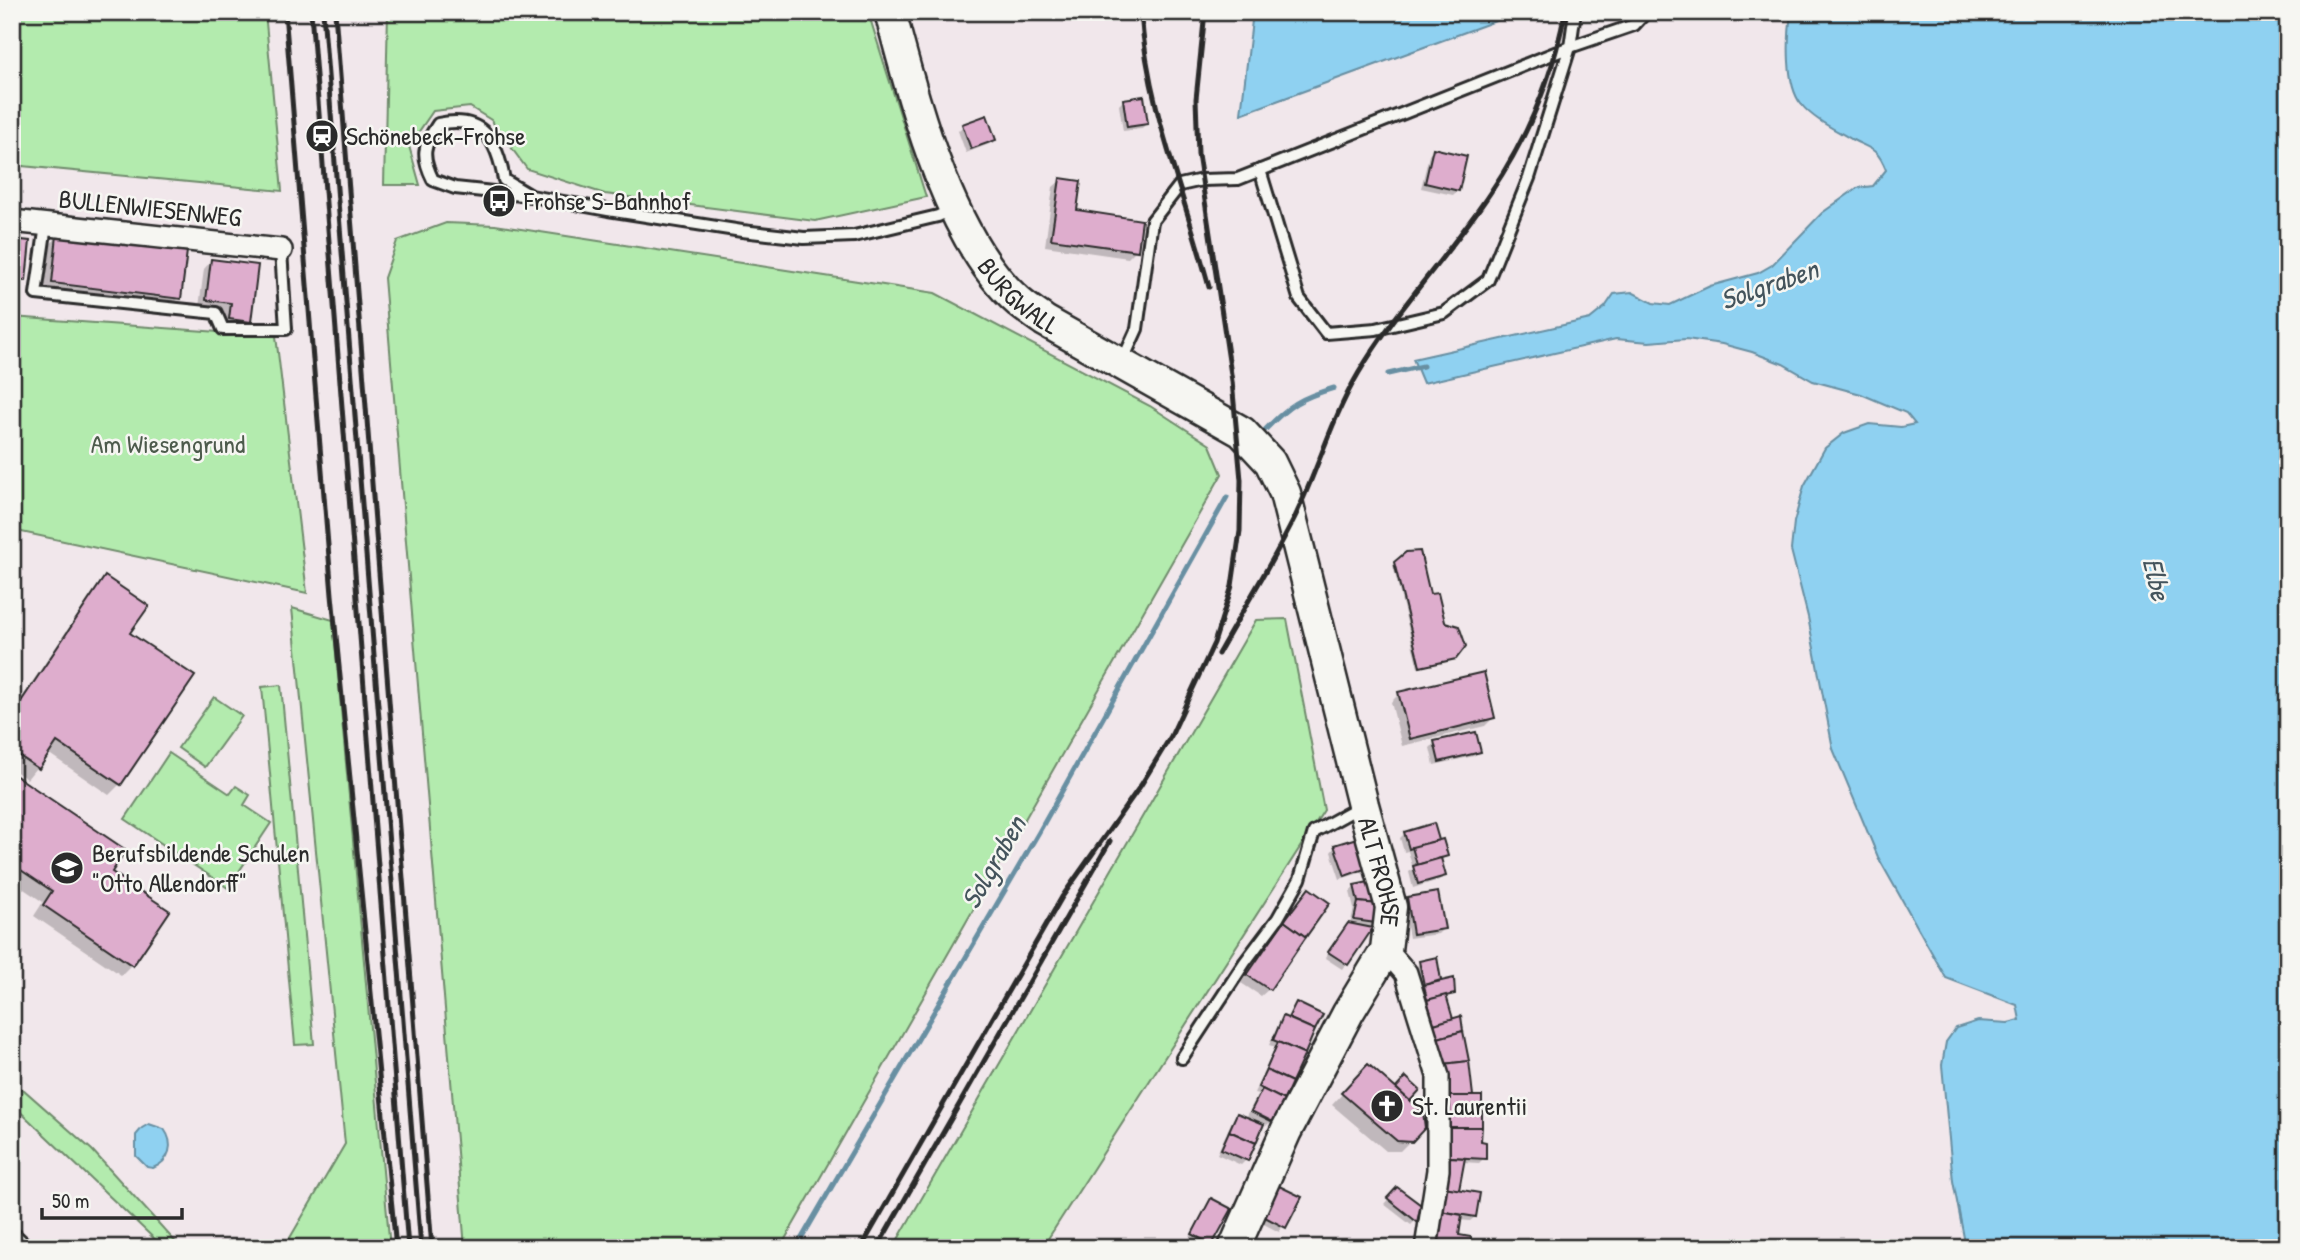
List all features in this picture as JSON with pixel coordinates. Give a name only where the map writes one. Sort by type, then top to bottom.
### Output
[{"type":"street","name":"BURGWALL","points":[[890,12],[916,108],[931,150],[974,245],[998,279],[1019,302],[1045,321],[1242,432],[1263,452],[1277,473]]},
{"type":"street","name":"BULLENWIESENWEG","points":[[12,221],[281,250]]},
{"type":"street","name":"ALT FROHSE","points":[[1234,1248],[1286,1131],[1348,1013],[1386,950],[1391,906],[1363,805],[1293,520],[1277,473]]},
{"type":"street","points":[[1386,950],[1406,973],[1438,1076],[1438,1170],[1426,1248]]},
{"type":"lane","points":[[1260,170],[1298,299],[1326,333],[1376,329],[1444,313],[1488,280],[1529,177],[1570,47],[1575,12]]},
{"type":"lane","points":[[1120,364],[1137,329],[1152,221],[1180,185],[1202,180],[1238,179],[1634,24],[1646,12]]},
{"type":"lane","points":[[531,196],[504,180],[492,139],[475,125],[458,120],[438,124],[427,140],[425,163],[433,180],[455,188],[531,196],[635,215],[804,238],[854,236],[938,216],[956,208]]},
{"type":"lane","points":[[46,225],[36,295],[216,313],[223,329],[286,329],[281,250]]},
{"type":"lane","points":[[1182,1058],[1245,962],[1278,918],[1300,879],[1314,832],[1363,805]]},
{"type":"lane","points":[[12,1232],[29,1248]]},
{"type":"green space","points":[[12,12],[265,12],[282,191],[12,165]]},
{"type":"green space","points":[[388,12],[868,12],[926,197],[815,221],[605,194],[527,169],[491,120],[470,107],[433,111],[409,146],[420,185],[384,185]]},
{"type":"green space","points":[[446,223],[495,225],[935,293],[1150,406],[1210,445],[1222,474],[780,1248],[465,1248],[384,278],[397,241]]},
{"type":"green space","name":"Am Wiesengrund","points":[[12,317],[276,336],[307,593],[12,530]]},
{"type":"green space","points":[[292,608],[333,620],[390,1248],[284,1248],[345,1144]]},
{"type":"green space","points":[[1287,619],[1324,810],[1042,1248],[893,1248],[1256,620]]},
{"type":"green space","points":[[281,685],[314,1044],[295,1045],[262,687]]},
{"type":"green space","points":[[214,697],[242,716],[205,767],[178,748]]},
{"type":"green space","points":[[169,753],[230,794],[236,786],[250,795],[244,805],[271,823],[228,888],[125,819]]},
{"type":"green space","points":[[12,1086],[24,1090],[92,1150],[181,1248],[164,1248],[12,1104]]},
{"type":"water","points":[[1253,12],[1520,12],[1241,114]]},
{"type":"water","name":"Elbe","points":[[1791,12],[2288,12],[2288,1248],[1966,1248],[1953,1181],[1942,1065],[1946,1042],[1956,1028],[1978,1021],[2008,1023],[2020,1020],[2017,1005],[1946,978],[1878,857],[1833,749],[1808,617],[1791,550],[1794,522],[1804,486],[1825,448],[1844,433],[1869,424],[1901,427],[1915,424],[1906,413],[1861,394],[1813,381],[1783,364],[1752,352],[1686,339],[1649,342],[1616,339],[1423,383],[1413,359],[1590,319],[1605,307],[1614,294],[1632,292],[1653,303],[1670,305],[1710,286],[1758,273],[1772,265],[1822,213],[1857,188],[1873,186],[1886,170],[1876,153],[1818,119],[1801,104],[1796,95],[1789,60]]},
{"type":"water","points":[[149,1124],[164,1129],[170,1146],[167,1157],[153,1168],[147,1167],[136,1156],[136,1135]]},
{"type":"building","points":[[1144,96],[1148,124],[1127,127],[1123,99]]},
{"type":"building","points":[[987,115],[996,140],[971,149],[962,124]]},
{"type":"building","points":[[1433,148],[1467,156],[1459,191],[1425,183]]},
{"type":"building","points":[[1060,178],[1081,181],[1077,210],[1142,220],[1138,251],[1051,239]]},
{"type":"building","points":[[57,235],[187,251],[181,299],[52,283]]},
{"type":"building","points":[[12,239],[30,241],[26,281],[12,280]]},
{"type":"building","points":[[211,259],[258,265],[251,322],[229,319],[231,303],[206,300]]},
{"type":"building","points":[[1420,551],[1430,594],[1438,593],[1445,622],[1459,626],[1466,646],[1456,659],[1420,667],[1394,562],[1406,552]]},
{"type":"building","points":[[105,576],[149,606],[130,633],[195,676],[121,785],[57,742],[39,769],[12,751],[12,715]]},
{"type":"building","points":[[1484,672],[1495,718],[1410,739],[1398,692]]},
{"type":"building","points":[[1476,732],[1481,752],[1439,762],[1434,741]]},
{"type":"building","name":"Berufsbildende Schulen \"Otto Allendorff\"","points":[[12,773],[126,850],[112,872],[170,911],[133,966],[43,905],[52,891],[12,864]]},
{"type":"building","points":[[1434,823],[1439,840],[1409,849],[1404,832]]},
{"type":"building","points":[[1360,837],[1370,867],[1345,876],[1334,845]]},
{"type":"building","points":[[1443,839],[1448,856],[1417,865],[1412,847]]},
{"type":"building","points":[[1441,858],[1446,876],[1418,884],[1413,866]]},
{"type":"building","points":[[1374,881],[1378,904],[1358,902],[1354,885]]},
{"type":"building","points":[[1309,888],[1330,903],[1306,937],[1284,921]]},
{"type":"building","points":[[1438,892],[1445,929],[1413,934],[1407,897]]},
{"type":"building","points":[[1358,902],[1378,904],[1376,923],[1354,920]]},
{"type":"building","points":[[1284,921],[1306,937],[1270,990],[1247,975]]},
{"type":"building","points":[[1348,923],[1373,928],[1348,965],[1328,952]]},
{"type":"building","points":[[1437,957],[1441,980],[1424,985],[1419,961]]},
{"type":"building","points":[[1454,978],[1455,994],[1427,1000],[1424,985]]},
{"type":"building","points":[[1446,995],[1453,1019],[1434,1024],[1427,1000]]},
{"type":"building","points":[[1296,1002],[1323,1015],[1315,1030],[1288,1018]]},
{"type":"building","points":[[1283,1016],[1315,1030],[1305,1054],[1273,1040]]},
{"type":"building","points":[[1461,1016],[1463,1031],[1438,1038],[1434,1024]]},
{"type":"building","points":[[1463,1031],[1469,1061],[1443,1064],[1438,1038]]},
{"type":"building","points":[[1278,1042],[1305,1054],[1292,1082],[1266,1070]]},
{"type":"building","points":[[1469,1061],[1473,1096],[1450,1096],[1443,1064]]},
{"type":"building","name":"St. Laurentii","points":[[1368,1064],[1423,1112],[1425,1128],[1412,1142],[1397,1141],[1341,1093]]},
{"type":"building","points":[[1266,1070],[1292,1082],[1284,1100],[1258,1087]]},
{"type":"building","points":[[1406,1077],[1420,1090],[1410,1101],[1396,1088]]},
{"type":"building","points":[[1262,1089],[1284,1100],[1273,1122],[1251,1111]]},
{"type":"building","points":[[1450,1096],[1482,1096],[1482,1127],[1450,1127]]},
{"type":"building","points":[[1237,1113],[1264,1124],[1256,1143],[1229,1131]]},
{"type":"building","points":[[1450,1127],[1482,1127],[1481,1141],[1486,1142],[1486,1159],[1449,1157]]},
{"type":"building","points":[[1229,1131],[1256,1143],[1248,1161],[1221,1149]]},
{"type":"building","points":[[1449,1157],[1465,1158],[1459,1190],[1444,1187]]},
{"type":"building","points":[[1277,1185],[1302,1197],[1286,1228],[1261,1215]]},
{"type":"building","points":[[1397,1187],[1421,1205],[1417,1222],[1387,1198]]},
{"type":"building","points":[[1444,1187],[1480,1193],[1476,1217],[1440,1211]]},
{"type":"building","points":[[1211,1198],[1232,1209],[1212,1245],[1192,1234]]},
{"type":"building","points":[[1440,1211],[1462,1215],[1459,1235],[1471,1237],[1471,1247],[1433,1243]]},
{"type":"waterway","name":"Solgraben","points":[[1388,374],[1423,366]]},
{"type":"waterway","name":"Solgraben","points":[[1265,430],[1296,403],[1334,388]]},
{"type":"waterway","name":"Solgraben","points":[[796,1248],[1039,832],[1227,497]]},
{"type":"railway","points":[[285,12],[332,595],[396,1248]]},
{"type":"railway","points":[[311,12],[408,1248]]},
{"type":"railway","points":[[323,12],[421,1248]]},
{"type":"railway","points":[[335,12],[432,1248]]},
{"type":"railway","points":[[1141,12],[1159,117],[1209,287]]},
{"type":"railway","points":[[861,1248],[1062,897],[1141,785],[1171,736],[1214,643],[1232,586],[1240,531],[1241,480],[1232,381],[1198,154],[1196,99],[1205,12]]},
{"type":"railway","points":[[1218,654],[1294,519],[1340,409],[1358,374],[1389,327],[1474,216],[1516,151],[1546,83],[1565,12]]},
{"type":"railway","points":[[877,1248],[1110,841]]},
{"type":"place","name":"Schönebeck-Frohse","points":[[322,136]]},
{"type":"place","name":"Frohse S-Bahnhof","points":[[499,201]]},
{"type":"place","name":"Berufsbildende Schulen \"Otto Allendorff\"","points":[[67,868]]},
{"type":"place","name":"St. Laurentii","points":[[1387,1106]]}]
